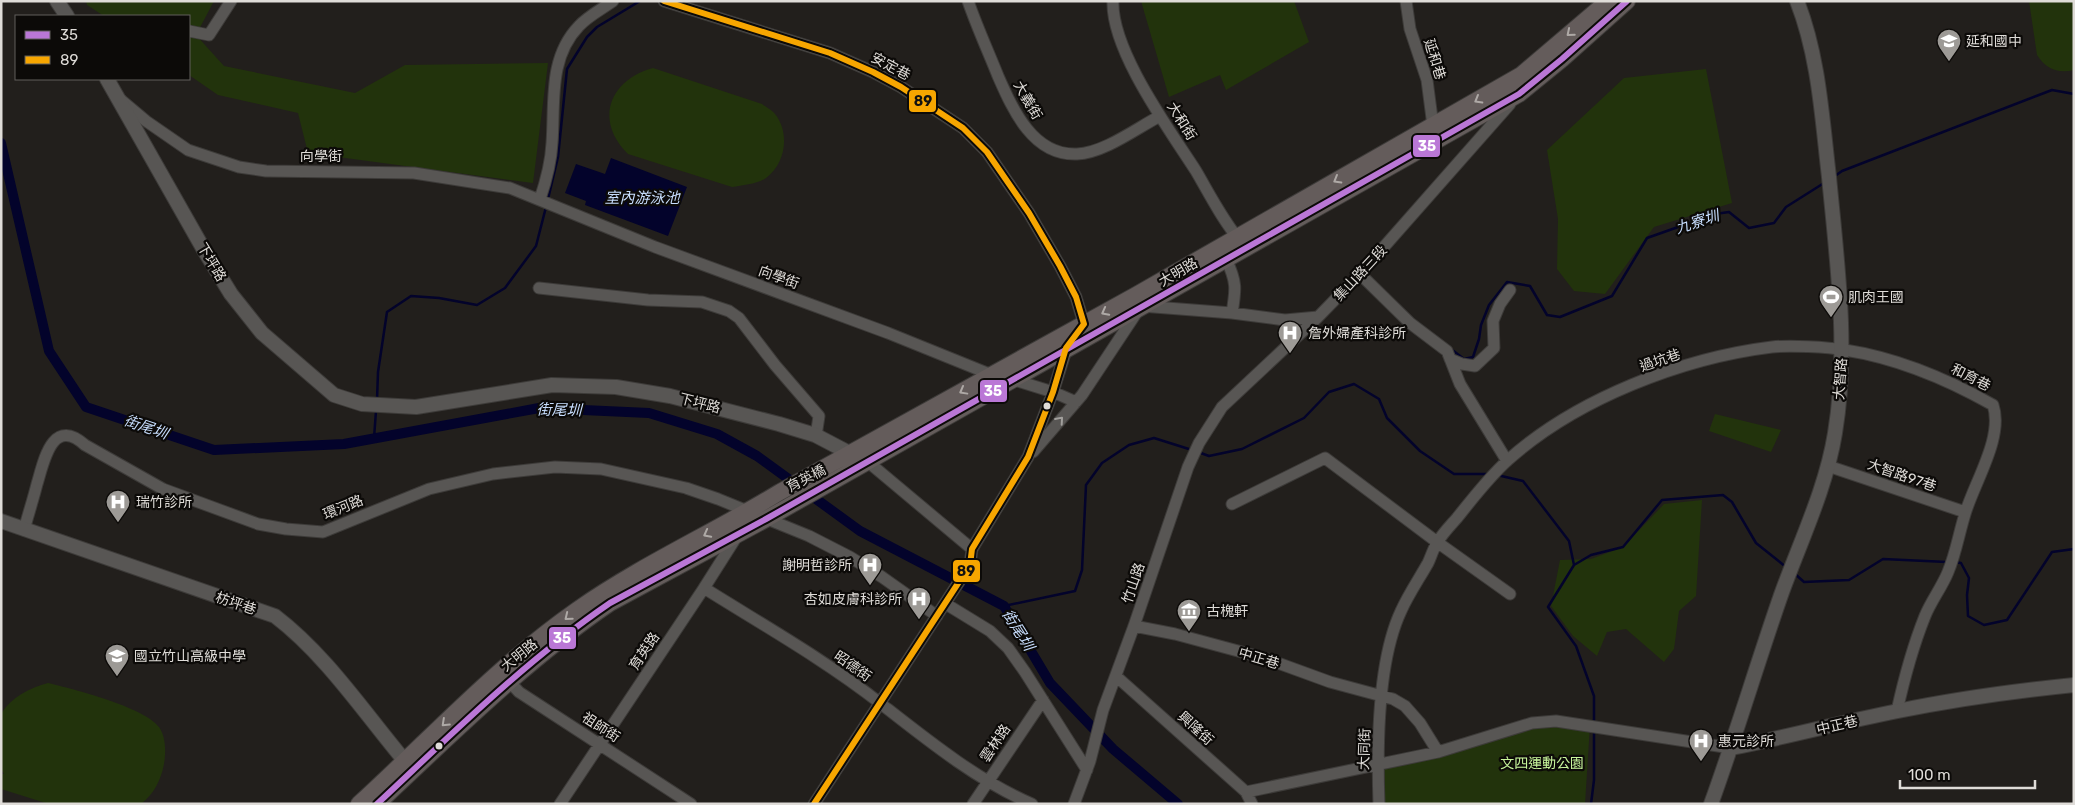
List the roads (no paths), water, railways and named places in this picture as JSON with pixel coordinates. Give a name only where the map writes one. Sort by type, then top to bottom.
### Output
[{"type":"main road","points":[[1520,75],[1608,1]]},
{"type":"main road","name":"集山路三段","points":[[1519,94],[1562,59],[1627,1]]},
{"type":"main road","name":"大明路","points":[[837,470],[849,454],[1084,324],[1139,301],[1226,259],[1242,243],[1520,75]]},
{"type":"main road","name":"大明路","points":[[837,470],[867,461],[1066,348],[1139,301],[1242,243],[1519,94]]},
{"type":"main road","name":"育英橋","points":[[780,492],[837,470]]},
{"type":"main road","name":"育英橋","points":[[796,501],[837,470]]},
{"type":"main road","name":"大明路","points":[[359,804],[410,764],[575,611],[602,592],[780,492]]},
{"type":"main road","name":"大明路","points":[[504,676],[610,603],[796,501]]},
{"type":"main road","name":"大明路","points":[[377,804],[410,764]]},
{"type":"street","points":[[57,1],[66,15]]},
{"type":"street","points":[[190,31],[209,35],[231,1]]},
{"type":"street","points":[[540,199],[548,172],[552,144],[555,78],[560,56],[579,26],[613,1]]},
{"type":"street","name":"安定巷","points":[[664,1],[830,54],[873,72],[901,87],[963,128],[987,152],[1029,213],[1076,298],[1084,324]]},
{"type":"street","name":"大義街","points":[[968,1],[984,46],[1014,111],[1026,129],[1046,146],[1056,151],[1077,154],[1099,150],[1160,116]]},
{"type":"street","name":"大和街","points":[[1113,1],[1116,26],[1126,55],[1160,116],[1242,243]]},
{"type":"street","name":"延和巷","points":[[1406,1],[1410,29],[1427,80],[1433,126]]},
{"type":"street","name":"大智路","points":[[1711,804],[1790,571],[1828,466],[1836,432],[1842,349],[1837,256],[1815,63],[1805,21],[1797,1]]},
{"type":"street","points":[[1519,94],[1520,75]]},
{"type":"street","name":"下坪路","points":[[108,80],[231,294],[262,332],[334,395],[362,404],[388,407],[416,407],[552,385],[616,387],[670,396],[779,424],[816,436],[849,454],[867,461],[972,549]]},
{"type":"street","name":"集山路三段","points":[[1199,443],[1222,407],[1318,318],[1360,274],[1519,94]]},
{"type":"street","name":"向學街","points":[[120,99],[146,121],[188,150],[240,168],[266,171],[414,173],[510,188],[655,247],[888,333],[992,375]]},
{"type":"street","points":[[1226,259],[1236,288],[1232,313]]},
{"type":"street","points":[[1360,274],[1410,323],[1447,351],[1460,384],[1504,464]]},
{"type":"street","points":[[539,288],[648,300],[702,302],[729,311],[739,318],[775,365],[819,416],[816,436]]},
{"type":"street","points":[[1450,359],[1462,364],[1475,366],[1494,348],[1493,321],[1500,304],[1510,290]]},
{"type":"street","points":[[814,804],[946,604],[970,565],[972,549],[1028,457],[1076,402],[1139,301],[1285,320],[1318,318]]},
{"type":"street","points":[[1028,457],[1053,392],[1066,348],[1084,324]]},
{"type":"street","name":"過坑巷","points":[[1437,542],[1469,502],[1504,464],[1538,436],[1588,406],[1662,374],[1727,354],[1775,347],[1842,349]]},
{"type":"street","name":"和育巷","points":[[1842,349],[1878,356],[1942,379],[1993,405],[1996,414],[1994,434],[1965,512],[1954,556],[1947,574],[1925,615],[1901,690],[1897,711]]},
{"type":"street","points":[[1011,379],[1053,392],[1076,402]]},
{"type":"street","name":"環河路","points":[[24,530],[47,450],[57,439],[64,436],[76,436],[85,444],[163,489],[258,524],[286,529],[323,532],[429,489],[493,474],[555,467],[601,469],[642,477],[702,494],[809,536],[850,557],[937,616]]},
{"type":"street","name":"竹山路","points":[[1087,770],[1103,710],[1117,677],[1190,464],[1199,443]]},
{"type":"street","points":[[1232,504],[1325,458],[1510,594]]},
{"type":"street","name":"大智路97巷","points":[[1828,466],[1965,512]]},
{"type":"street","name":"育英路","points":[[560,804],[704,588],[737,535],[747,512]]},
{"type":"street","name":"枋坪巷","points":[[1,521],[275,616],[315,651],[410,764]]},
{"type":"street","points":[[1382,696],[1386,660],[1400,612],[1437,542]]},
{"type":"street","name":"昭德街","points":[[704,588],[834,670],[938,747],[988,780],[1005,791],[1032,804]]},
{"type":"street","points":[[946,604],[990,631],[1008,648],[1087,770],[1074,804]]},
{"type":"street","name":"中正巷","points":[[1134,626],[1175,634],[1264,658],[1330,682],[1382,696],[1405,706],[1420,722],[1438,752]]},
{"type":"street","name":"祖師街","points":[[504,676],[519,692],[691,804]]},
{"type":"street","name":"興隆街","points":[[1117,677],[1246,792],[1252,804]]},
{"type":"street","name":"中正巷","points":[[1246,792],[1438,752],[1532,723],[1556,721],[1731,748],[1897,711],[2008,692],[2074,684]]},
{"type":"street","name":"大同街","points":[[1379,804],[1378,764],[1382,696]]},
{"type":"street","name":"雲林路","points":[[973,804],[1042,700]]},
{"type":"water","name":"室內游泳池","points":[[611,158],[687,187],[668,236],[585,205],[586,201],[565,193],[576,164],[605,174]]},
{"type":"waterway","points":[[548,199],[558,157],[567,69],[587,37],[597,27],[640,1]]},
{"type":"waterway","name":"九寮圳","points":[[1835,176],[1842,171],[2052,90],[2074,94]]},
{"type":"waterway","name":"街尾圳","points":[[1,143],[49,351],[86,407],[214,450],[344,444],[539,408],[649,413],[717,434],[757,456],[860,531],[1004,606],[1050,683],[1113,749],[1178,804]]},
{"type":"waterway","name":"九寮圳","points":[[1451,349],[1464,359],[1473,357],[1481,325],[1489,305],[1507,282],[1530,286],[1547,315],[1560,317],[1612,296],[1647,238],[1715,214],[1729,212],[1749,228],[1774,223],[1786,207],[1824,183]]},
{"type":"waterway","points":[[377,400],[378,372],[387,312],[411,296],[439,298],[477,305],[505,288],[536,246],[546,207]]},
{"type":"waterway","points":[[1198,452],[1209,456],[1242,449],[1304,418],[1329,392],[1354,384],[1379,399],[1387,418],[1420,451],[1454,474],[1489,474]]},
{"type":"waterway","points":[[374,438],[376,411]]},
{"type":"waterway","points":[[1004,606],[1075,591],[1082,570],[1086,485],[1102,463],[1129,445],[1154,438],[1192,450]]},
{"type":"waterway","points":[[1497,475],[1523,481],[1569,541],[1574,565],[1548,607],[1576,646],[1594,696],[1594,722]]},
{"type":"waterway","points":[[1574,565],[1591,555],[1623,547],[1662,500],[1723,495],[1732,502],[1756,543],[1786,567]]},
{"type":"waterway","points":[[1955,562],[1961,563],[1969,578],[1967,595],[1968,616],[1984,625],[2007,620],[2052,552],[2074,549]]},
{"type":"waterway","points":[[1794,573],[1804,582],[1849,580],[1883,559],[1947,562]]},
{"type":"waterway","points":[[1591,804],[1594,780],[1594,730]]},
{"type":"place","name":"延和國中","points":[[1949,62]]},
{"type":"place","name":"肌肉王國","points":[[1831,318]]},
{"type":"place","name":"詹外婦產科診所","points":[[1290,354]]},
{"type":"place","name":"瑞竹診所","points":[[118,523]]},
{"type":"place","name":"謝明哲診所","points":[[870,586]]},
{"type":"place","name":"杏如皮膚科診所","points":[[919,620]]},
{"type":"place","name":"古槐軒","points":[[1189,632]]},
{"type":"place","name":"國立竹山高級中學","points":[[117,677]]},
{"type":"place","name":"惠元診所","points":[[1701,762]]},
{"type":"park label","name":"文四運動公園","points":[[1542,763]]}]
